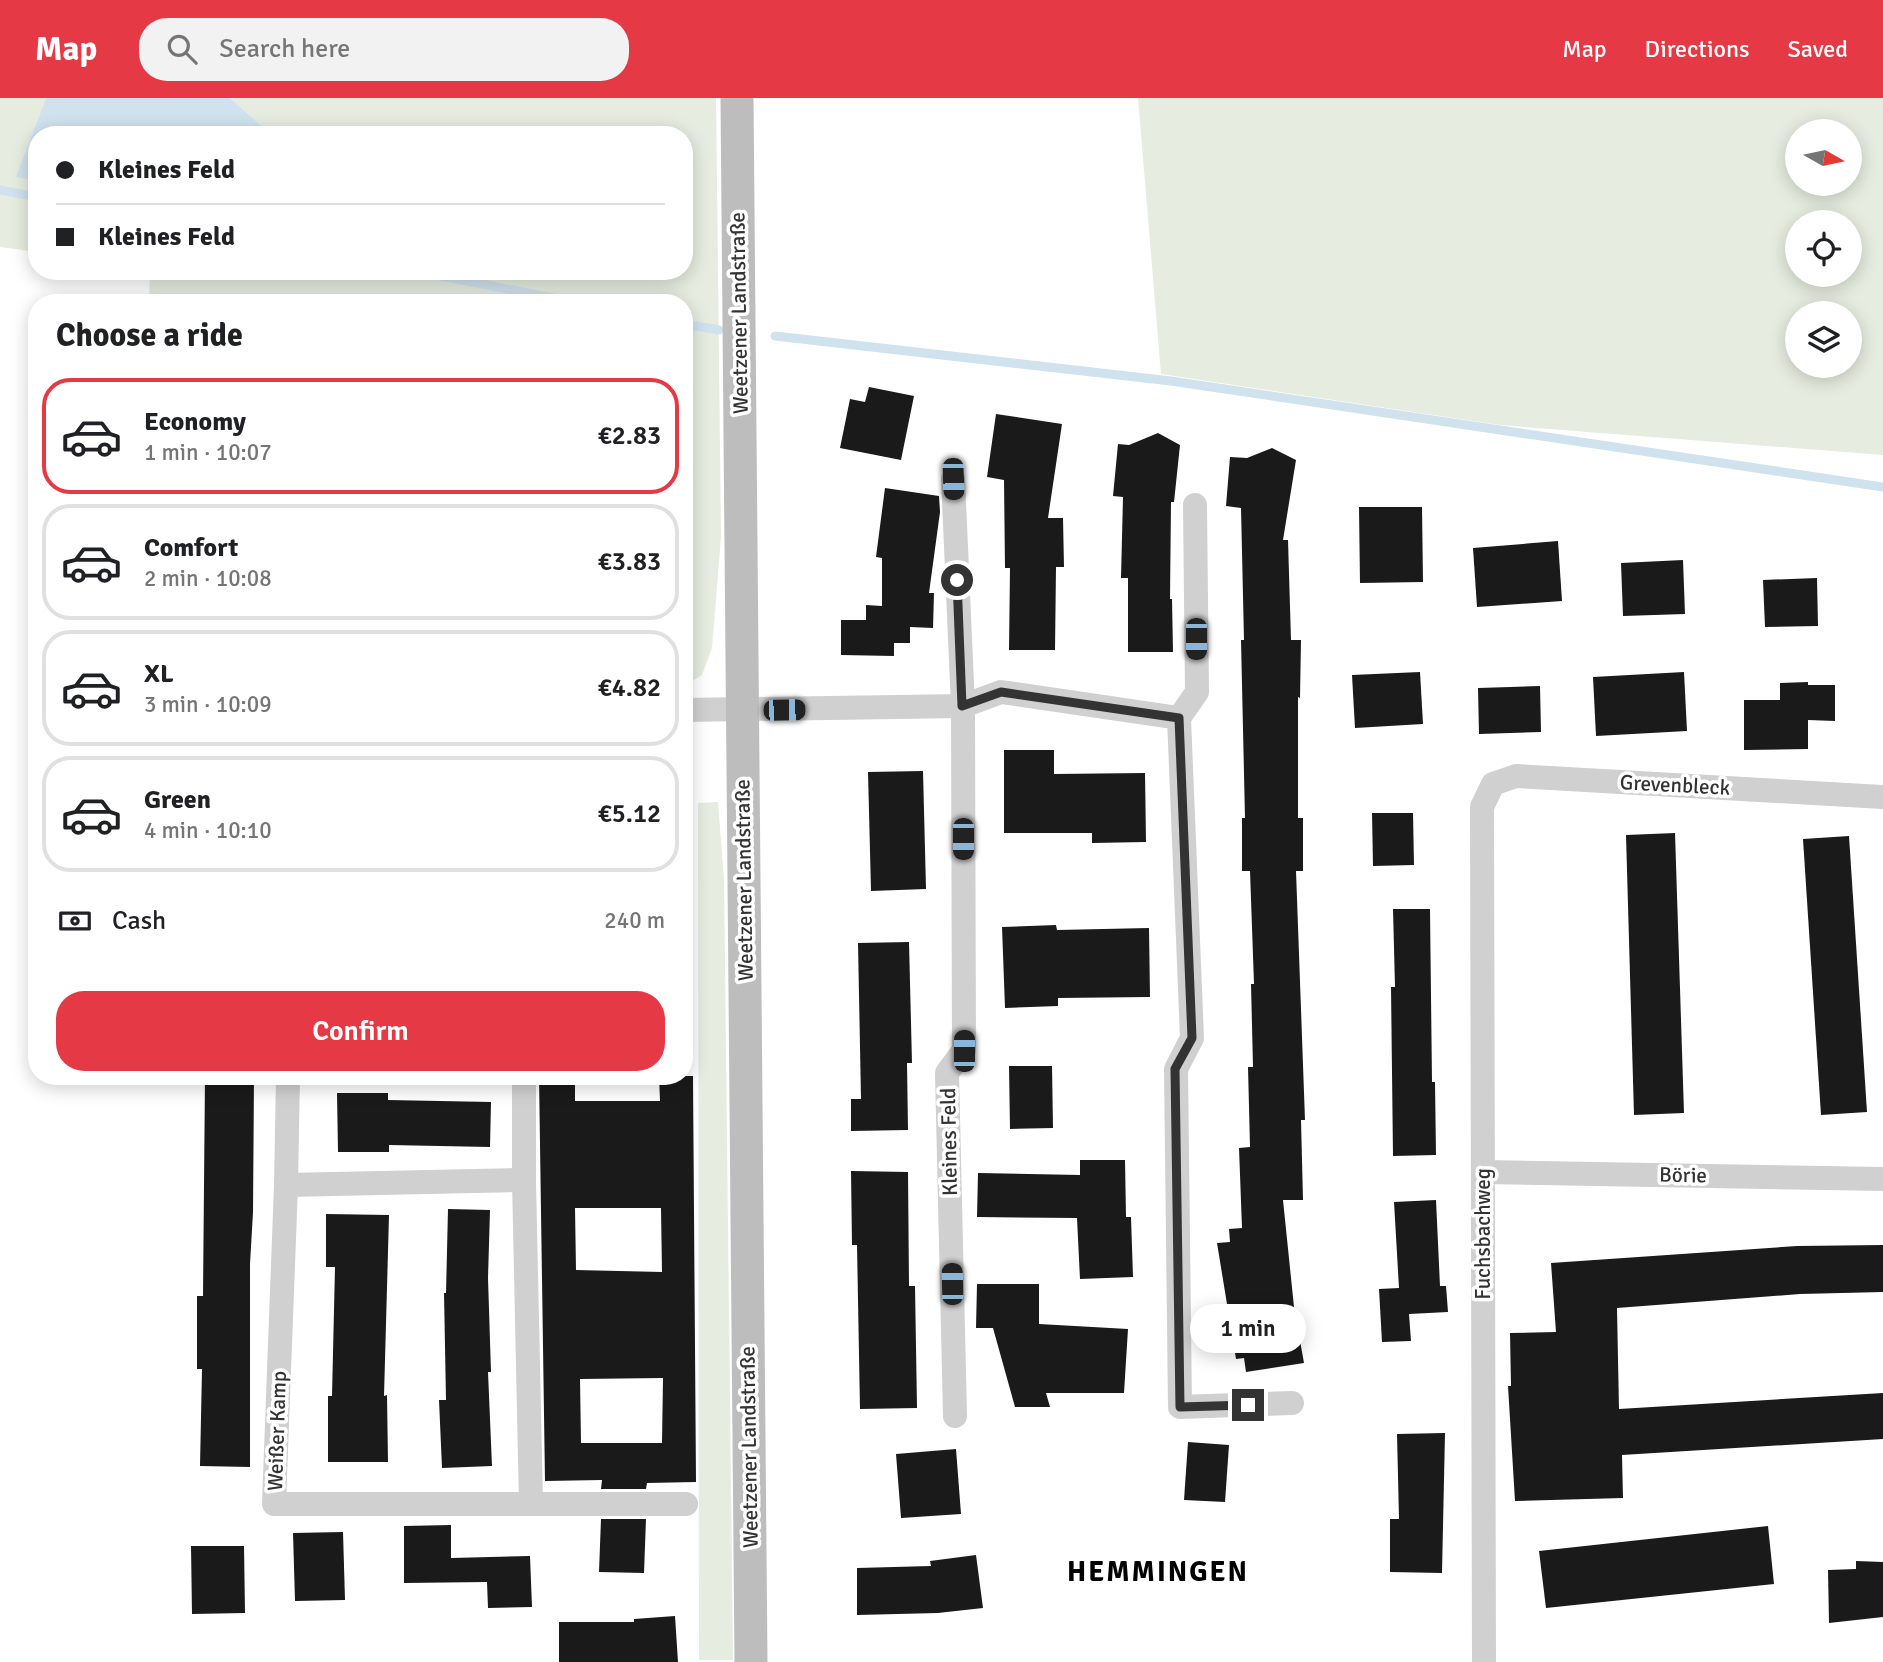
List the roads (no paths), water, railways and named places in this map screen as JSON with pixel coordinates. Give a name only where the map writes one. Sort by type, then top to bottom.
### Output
[{"type":"main road","name":"Weetzener Landstraße","points":[[737,98],[751,1662]]},
{"type":"street","name":"Kleines Feld","points":[[953,479],[962,706],[964,1051],[947,1073],[955,1416]]},
{"type":"street","points":[[1195,505],[1197,692],[1179,718],[1192,1038],[1175,1069],[1180,1407],[1292,1403]]},
{"type":"street","points":[[693,710],[962,706],[1001,692],[1179,718]]},
{"type":"street","name":"Grevenbleck","points":[[1482,807],[1493,784],[1516,776],[1883,797]]},
{"type":"street","name":"Fuchsbachweg","points":[[1482,807],[1484,1662]]},
{"type":"street","name":"Weißer Kamp","points":[[288,1085],[274,1504],[686,1504]]},
{"type":"street","points":[[524,1085],[531,1504]]},
{"type":"street","name":"Börie","points":[[1483,1172],[1883,1179]]},
{"type":"street","points":[[286,1185],[524,1180]]},
{"type":"water","points":[[46,98],[230,98],[262,126],[35,126]]},
{"type":"water","points":[[28,145],[28,179],[16,177]]},
{"type":"waterway","points":[[0,190],[28,195]]},
{"type":"waterway","points":[[462,280],[532,294]]},
{"type":"waterway","points":[[693,326],[719,330]]},
{"type":"waterway","points":[[775,336],[1171,381],[1883,487]]},
{"type":"district","name":"HEMMINGEN","points":[[1158,1571]]}]
